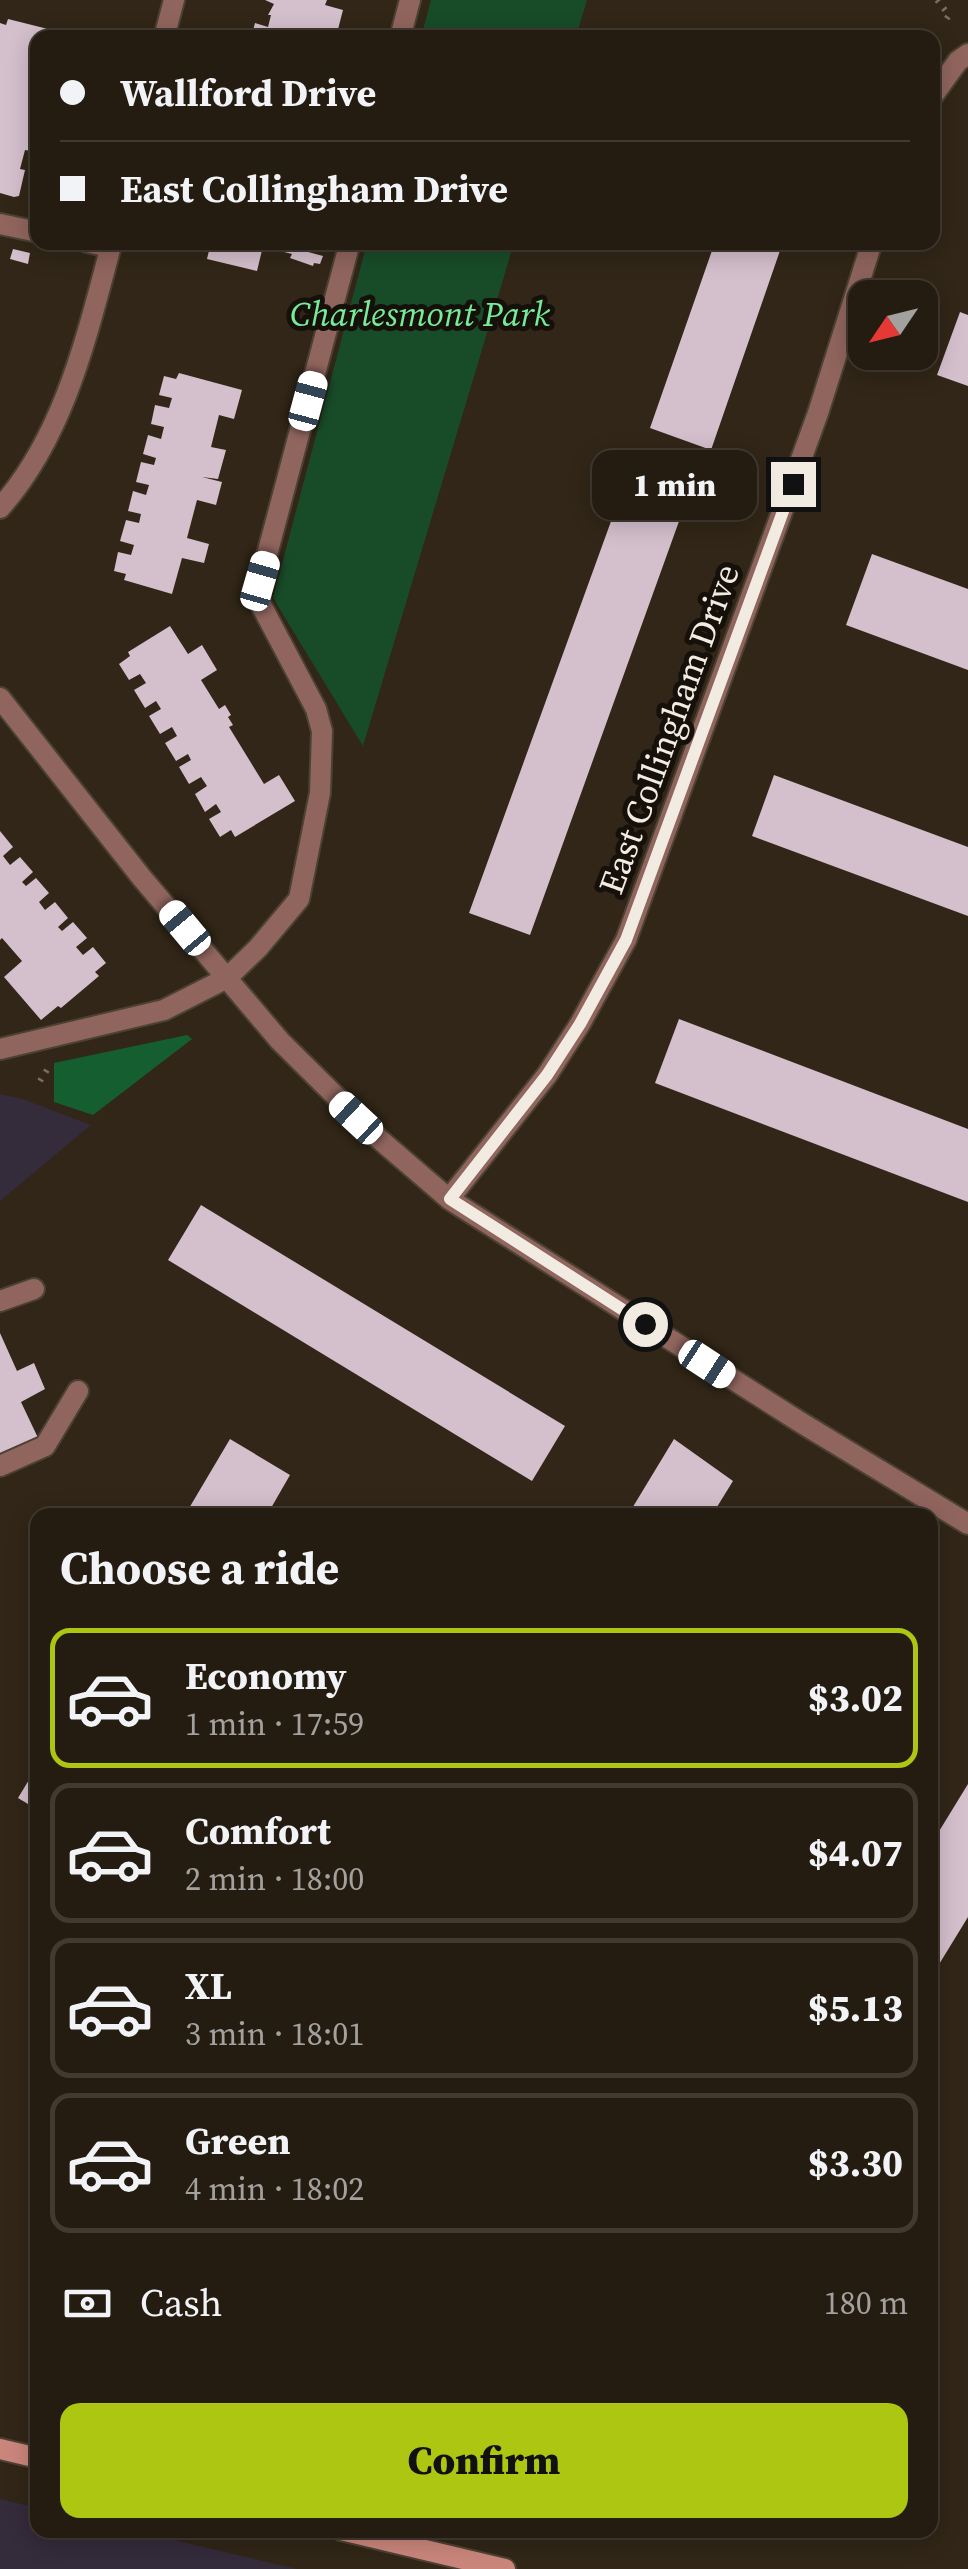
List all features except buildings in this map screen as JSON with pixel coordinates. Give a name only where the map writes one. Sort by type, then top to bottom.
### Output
[{"type":"street","points":[[166,30],[174,0]]},
{"type":"street","points":[[402,30],[410,0]]},
{"type":"street","points":[[940,86],[968,54]]},
{"type":"street","points":[[0,224],[30,230]]},
{"type":"street","points":[[0,508],[34,462],[64,404],[110,250]]},
{"type":"street","points":[[0,1048],[164,1010],[227,978],[299,899],[320,793],[322,732],[316,708],[260,603],[260,581],[348,250]]},
{"type":"street","name":"East Collingham Drive","points":[[450,1199],[547,1075],[626,940],[793,484],[869,250]]},
{"type":"street","points":[[0,698],[227,978],[313,1077],[450,1199],[968,1524]]},
{"type":"street","points":[[0,1301],[34,1289]]},
{"type":"street","points":[[0,1466],[45,1446],[78,1392]]},
{"type":"street","points":[[0,2449],[30,2456]]},
{"type":"street","points":[[375,2538],[505,2569]]},
{"type":"path","points":[[937,0],[949,15],[945,21]]},
{"type":"shaded area","points":[[0,1094],[91,1125],[0,1201]]},
{"type":"shaded area","points":[[0,2499],[30,2506],[30,2538],[165,2538],[297,2569],[0,2569]]},
{"type":"green space","points":[[431,0],[587,0],[578,30],[423,30]]},
{"type":"green space","name":"Charlesmont Park","points":[[365,250],[512,250],[363,746],[273,598]]},
{"type":"green space","points":[[187,1035],[192,1039],[93,1115],[54,1102],[54,1063]]},
{"type":"route","points":[[645,1324],[450,1199],[547,1075],[626,940],[793,484]]}]
